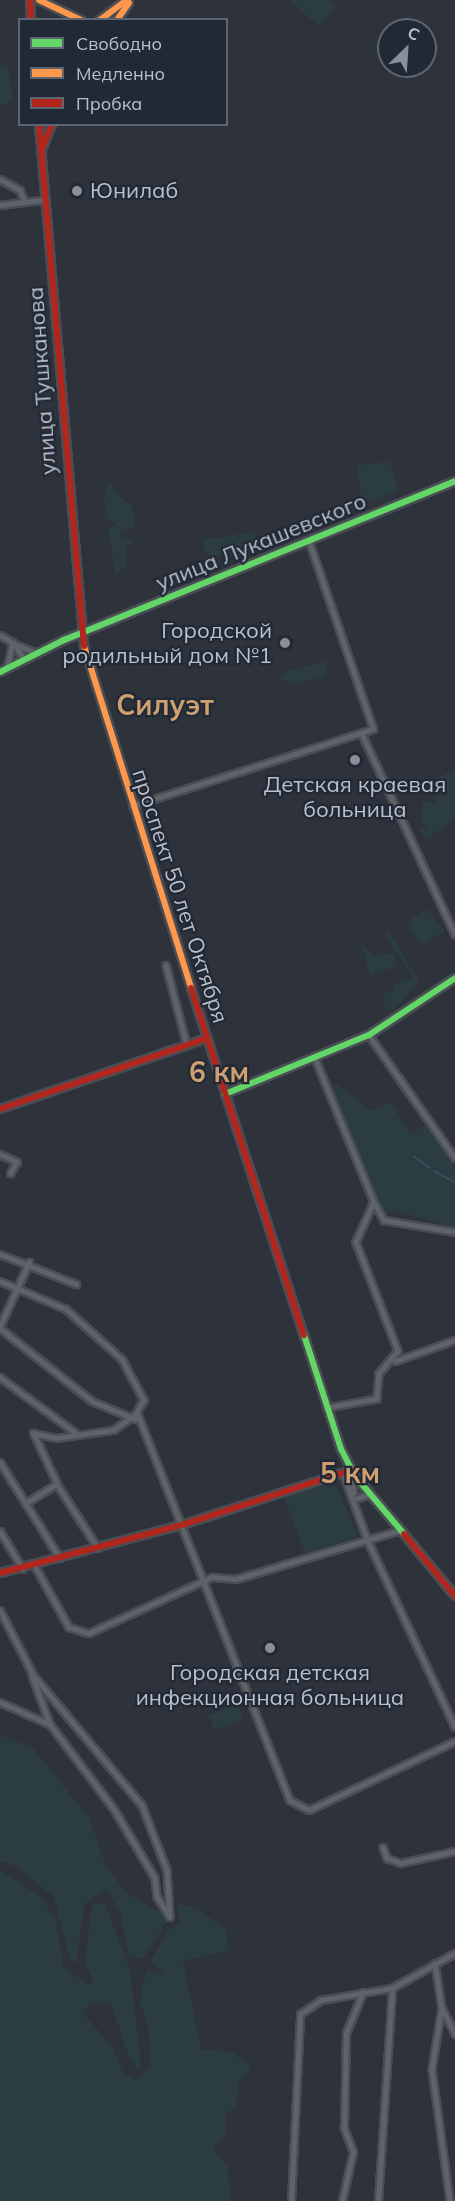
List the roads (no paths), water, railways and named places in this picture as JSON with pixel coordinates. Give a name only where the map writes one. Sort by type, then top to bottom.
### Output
[{"type":"main road","points":[[30,0],[31,18]]},
{"type":"main road","points":[[39,0],[77,18]]},
{"type":"main road","points":[[103,18],[129,0]]},
{"type":"main road","points":[[118,18],[129,0]]},
{"type":"main road","name":"улица Тушканова","points":[[39,126],[80,634]]},
{"type":"main road","points":[[42,150],[51,126]]},
{"type":"main road","name":"улица Лукашевского","points":[[0,672],[80,634],[455,481]]},
{"type":"main road","name":"проспект 50 лет Октября","points":[[80,634],[132,806],[225,1094],[327,1408],[351,1470],[455,1596]]},
{"type":"main road","points":[[225,1094],[369,1035],[455,978]]},
{"type":"main road","points":[[0,1109],[207,1038]]},
{"type":"main road","points":[[0,1573],[24,1569],[185,1524],[351,1470]]},
{"type":"street","points":[[0,179],[20,190],[25,202]]},
{"type":"street","points":[[0,205],[45,200]]},
{"type":"street","points":[[132,806],[373,729],[309,542]]},
{"type":"street","points":[[0,634],[37,653]]},
{"type":"street","points":[[7,668],[14,653],[8,638]]},
{"type":"street","points":[[14,643],[24,659]]},
{"type":"street","points":[[362,734],[455,934]]},
{"type":"street","points":[[166,965],[187,1045]]},
{"type":"street","points":[[369,1035],[455,1158]]},
{"type":"street","points":[[315,1058],[374,1202],[384,1220],[455,1232]]},
{"type":"street","points":[[0,1154],[17,1162],[11,1173]]},
{"type":"street","points":[[374,1202],[356,1242],[398,1351],[395,1361]]},
{"type":"street","points":[[0,1254],[29,1262],[76,1284]]},
{"type":"street","points":[[29,1262],[0,1327],[92,1401],[135,1419]]},
{"type":"street","points":[[0,1281],[18,1286],[66,1309],[122,1359],[144,1400],[135,1419],[113,1430],[56,1438],[33,1433],[57,1484],[98,1548]]},
{"type":"street","points":[[327,1408],[377,1399],[379,1374],[395,1361],[455,1340]]},
{"type":"street","points":[[0,1377],[77,1434]]},
{"type":"street","points":[[137,1412],[185,1524],[204,1580],[290,1800],[303,1809],[455,1741]]},
{"type":"street","points":[[0,1461],[60,1559]]},
{"type":"street","points":[[351,1470],[355,1499]]},
{"type":"street","points":[[343,1473],[355,1499],[368,1541],[455,1728]]},
{"type":"street","points":[[26,1503],[57,1484]]},
{"type":"street","points":[[355,1499],[370,1494]]},
{"type":"street","points":[[35,1566],[69,1627],[79,1633],[222,1574],[236,1579],[402,1529]]},
{"type":"street","points":[[0,1531],[24,1569]]},
{"type":"street","points":[[0,1610],[27,1666],[50,1724],[114,1809],[155,1878],[157,1896],[170,1917],[167,1870],[142,1805],[27,1666]]},
{"type":"street","points":[[0,1702],[50,1724]]},
{"type":"street","points":[[383,1847],[387,1858],[401,1863],[455,1851]]},
{"type":"street","points":[[291,2201],[299,2018],[321,2000],[392,1988],[455,1953]]},
{"type":"street","points":[[435,1963],[442,2008],[455,2034]]},
{"type":"street","points":[[378,2201],[392,1988]]},
{"type":"street","points":[[342,2201],[353,2152],[344,2128],[346,2032],[363,1992]]},
{"type":"street","points":[[442,2008],[432,2069],[450,2201]]},
{"type":"waterway","points":[[414,1156],[430,1168]]},
{"type":"waterway","points":[[434,1171],[455,1182]]},
{"type":"place","name":"Юнилаб","points":[[77,191]]},
{"type":"place","name":"Городской родильный дом №1","points":[[285,643]]},
{"type":"place","name":"Детская краевая больница","points":[[355,760]]},
{"type":"place","name":"Городская детская инфекционная больница","points":[[270,1648]]},
{"type":"district","name":"Силуэт","points":[[165,705]]},
{"type":"district","name":"6 км","points":[[219,1072]]},
{"type":"district","name":"5 км","points":[[350,1473]]}]
